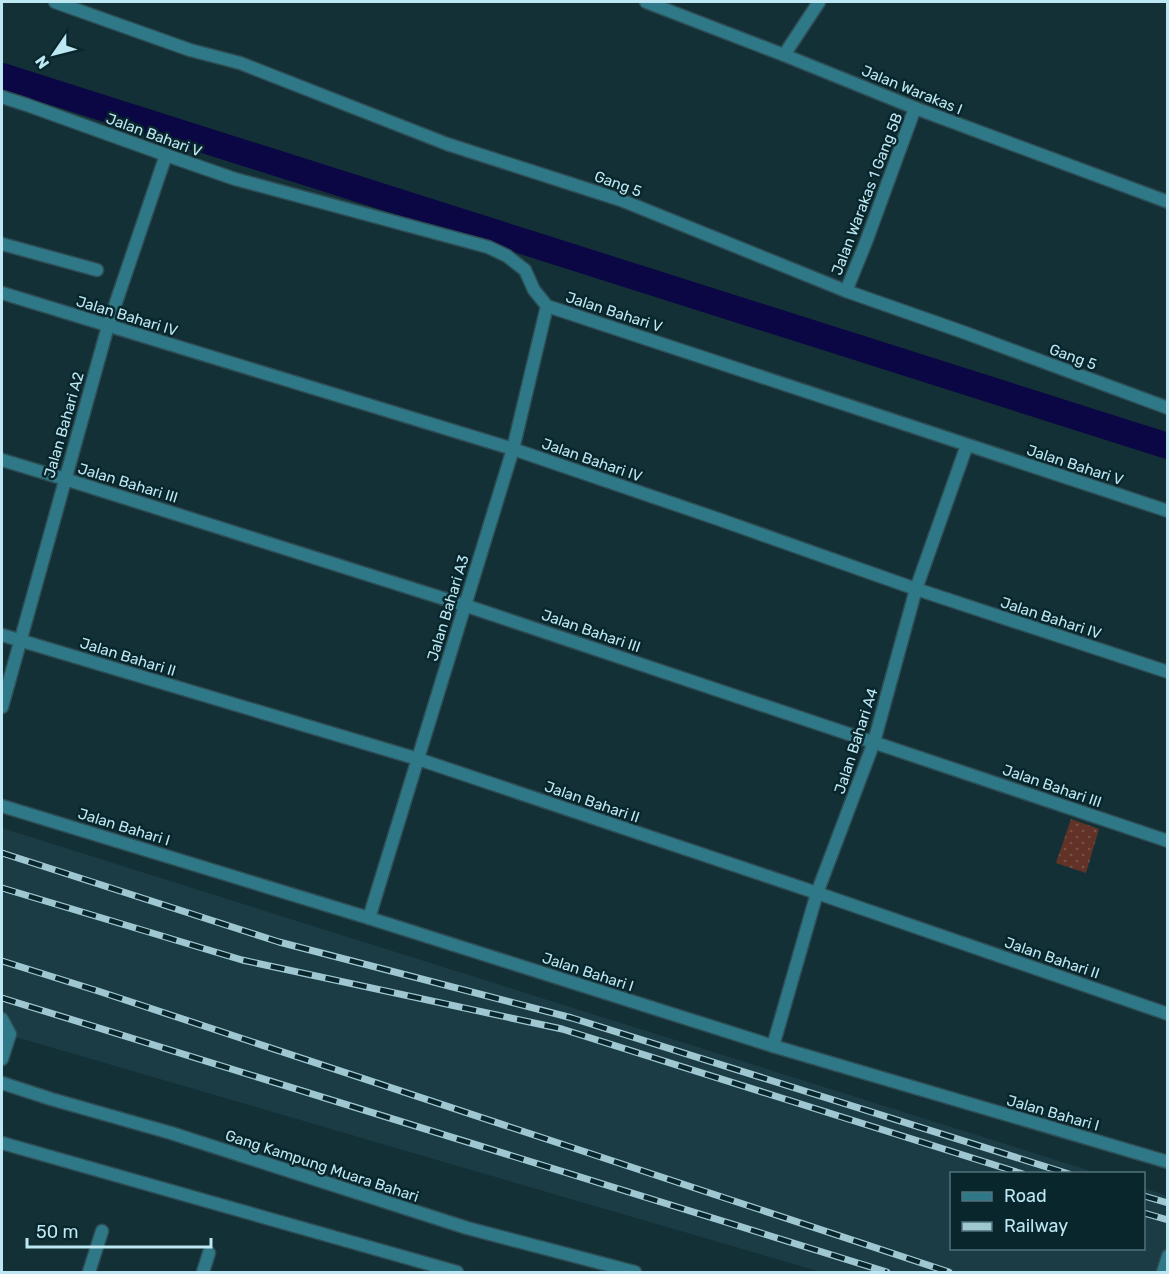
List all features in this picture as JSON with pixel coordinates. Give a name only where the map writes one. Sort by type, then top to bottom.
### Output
[{"type":"street","name":"Gang 5","points":[[55,2],[190,50],[240,63],[447,144],[621,200],[846,291],[1167,408]]},
{"type":"street","name":"Jalan Warakas I","points":[[646,2],[784,54],[915,108],[1166,199]]},
{"type":"street","points":[[784,54],[819,2]]},
{"type":"street","name":"Jalan Bahari V","points":[[2,97],[236,179],[488,248],[507,256],[525,270],[534,290],[547,306],[1167,511]]},
{"type":"street","name":"Jalan Warakas 1 Gang 5B","points":[[846,291],[915,108]]},
{"type":"street","name":"Jalan Bahari A2","points":[[2,707],[108,326],[166,155]]},
{"type":"street","points":[[2,244],[97,270]]},
{"type":"street","name":"Jalan Bahari IV","points":[[2,293],[513,449],[916,589],[1167,672]]},
{"type":"street","name":"Jalan Bahari A3","points":[[369,918],[513,449],[547,306]]},
{"type":"street","name":"Jalan Bahari A4","points":[[772,1046],[817,893],[874,742],[916,589],[967,446]]},
{"type":"street","name":"Jalan Bahari III","points":[[2,460],[464,604],[1167,841]]},
{"type":"street","name":"Jalan Bahari II","points":[[2,635],[418,759],[1167,1014]]},
{"type":"street","name":"Jalan Bahari I","points":[[2,806],[369,918],[772,1046],[1167,1162]]},
{"type":"street","points":[[2,1020],[10,1034],[2,1059]]},
{"type":"street","name":"Gang Kampung Muara Bahari","points":[[2,1083],[171,1132],[467,1228],[635,1272]]},
{"type":"street","points":[[2,1143],[457,1272]]},
{"type":"street","points":[[89,1272],[102,1231]]},
{"type":"street","points":[[203,1272],[209,1253]]},
{"type":"street","points":[[1163,1272],[1167,1256]]},
{"type":"shaded area","points":[[1071,819],[1099,829],[1086,873],[1056,863]]},
{"type":"shaded area","points":[[2,828],[1094,1172],[950,1172],[950,1250],[1145,1250],[1145,1188],[1167,1196],[1167,1272],[821,1272],[2,1033]]},
{"type":"waterway","points":[[2,76],[1168,446]]},
{"type":"railway","points":[[2,853],[279,942],[572,1018],[1063,1172]]},
{"type":"railway","points":[[2,888],[242,960],[562,1029],[1017,1172]]},
{"type":"railway","points":[[2,961],[949,1272]]},
{"type":"railway","points":[[2,998],[887,1272]]},
{"type":"railway","points":[[1145,1196],[1168,1203]]},
{"type":"railway","points":[[1145,1213],[1168,1220]]}]
